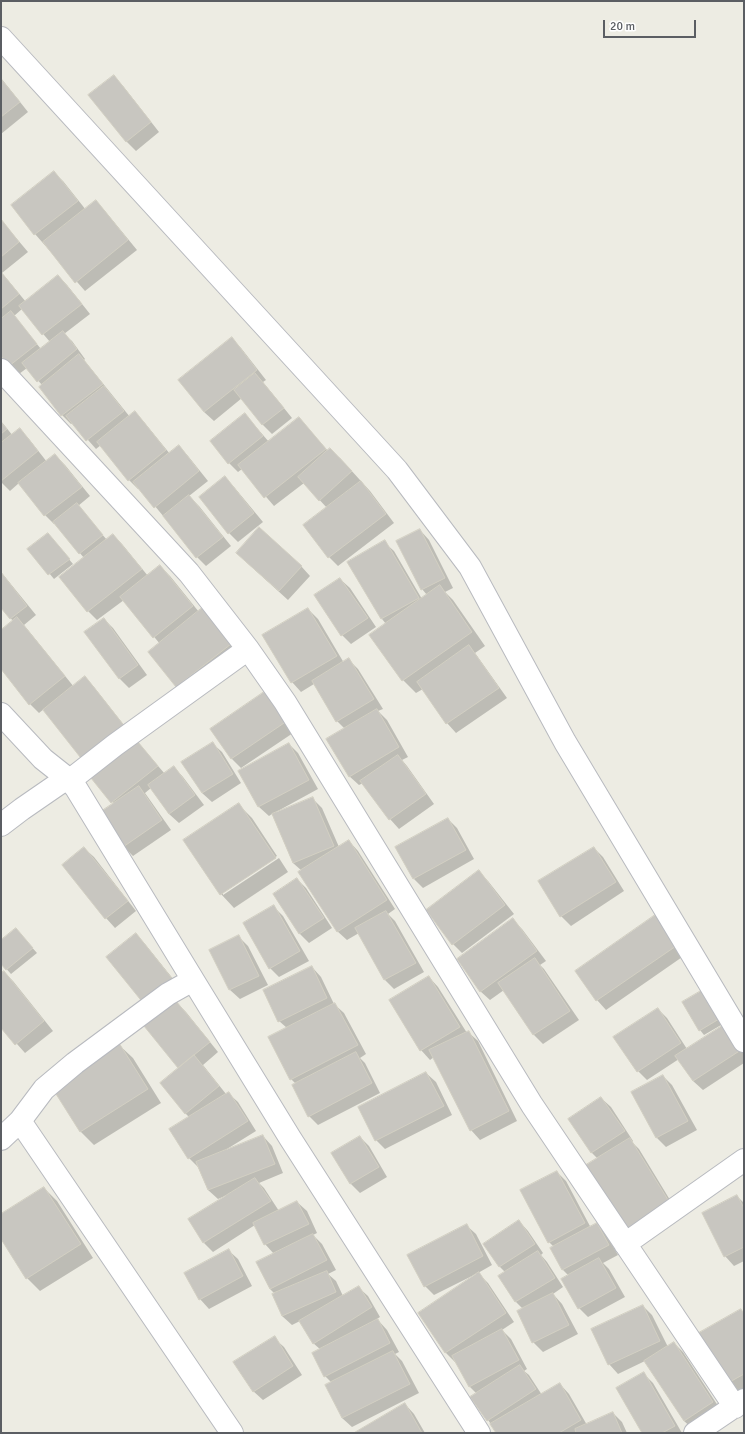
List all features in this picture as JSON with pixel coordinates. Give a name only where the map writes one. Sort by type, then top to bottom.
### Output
[{"type":"street","points":[[1,38],[397,470],[470,567],[565,742],[744,1041]]},
{"type":"street","points":[[1,370],[189,574],[248,649],[285,702],[532,1105],[625,1244],[740,1404],[695,1433]]},
{"type":"street","points":[[1,825],[22,809],[68,780],[248,649]]},
{"type":"street","points":[[1,714],[43,759],[76,788],[290,1138],[479,1433]]},
{"type":"street","points":[[1,1139],[20,1121],[44,1089],[75,1063],[168,994],[192,980]]},
{"type":"street","points":[[20,1121],[232,1433]]},
{"type":"street","points":[[625,1244],[744,1160]]},
{"type":"building","points":[[114,75],[151,122],[126,142],[88,95]]},
{"type":"building","points":[[1,79],[20,102],[1,117]]},
{"type":"building","points":[[54,171],[78,201],[34,235],[11,205]]},
{"type":"building","points":[[96,200],[128,240],[75,283],[43,242]]},
{"type":"building","points":[[1,219],[19,242],[1,257]]},
{"type":"building","points":[[1,272],[19,294],[1,309]]},
{"type":"building","points":[[58,275],[82,304],[42,335],[19,306]]},
{"type":"building","points":[[11,311],[37,344],[9,366],[1,356],[1,319]]},
{"type":"building","points":[[63,331],[77,349],[37,382],[22,363]]},
{"type":"building","points":[[232,337],[257,370],[204,412],[178,380]]},
{"type":"building","points":[[79,354],[103,384],[61,416],[39,387]]},
{"type":"building","points":[[255,373],[284,408],[262,425],[234,390]]},
{"type":"building","points":[[104,386],[124,411],[86,441],[66,416]]},
{"type":"building","points":[[135,411],[166,450],[128,481],[97,442]]},
{"type":"building","points":[[245,413],[263,436],[228,464],[210,441]]},
{"type":"building","points":[[299,417],[326,449],[264,498],[238,465]]},
{"type":"building","points":[[1,422],[7,429],[1,434]]},
{"type":"building","points":[[20,428],[38,451],[1,481],[1,443]]},
{"type":"building","points":[[179,445],[199,471],[154,508],[133,482]]},
{"type":"building","points":[[330,448],[352,471],[319,501],[298,477]]},
{"type":"building","points":[[55,454],[82,487],[44,516],[18,483]]},
{"type":"building","points":[[225,476],[254,513],[228,534],[199,497]]},
{"type":"building","points":[[361,481],[386,514],[328,558],[303,525]]},
{"type":"building","points":[[189,495],[223,537],[196,558],[163,516]]},
{"type":"building","points":[[77,503],[103,535],[79,554],[53,522]]},
{"type":"building","points":[[259,527],[302,566],[279,591],[236,553]]},
{"type":"building","points":[[420,529],[445,578],[421,590],[396,541]]},
{"type":"building","points":[[48,533],[70,559],[48,575],[27,549]]},
{"type":"building","points":[[113,534],[142,569],[87,612],[59,577]]},
{"type":"building","points":[[385,540],[419,598],[381,619],[347,562]]},
{"type":"building","points":[[160,565],[193,606],[153,638],[120,597]]},
{"type":"building","points":[[1,572],[27,606],[10,619],[1,608]]},
{"type":"building","points":[[340,578],[368,618],[341,636],[314,595]]},
{"type":"building","points":[[440,585],[472,632],[402,681],[369,635]]},
{"type":"building","points":[[202,608],[231,644],[176,687],[148,652]]},
{"type":"building","points":[[308,608],[337,656],[291,683],[262,635]]},
{"type":"building","points":[[17,617],[65,676],[29,705],[1,669],[1,630]]},
{"type":"building","points":[[104,618],[138,665],[119,679],[84,632]]},
{"type":"building","points":[[469,645],[499,688],[446,724],[417,682]]},
{"type":"building","points":[[349,658],[374,699],[336,722],[312,681]]},
{"type":"building","points":[[85,676],[126,728],[84,762],[43,710]]},
{"type":"building","points":[[267,690],[287,721],[231,759],[210,729]]},
{"type":"building","points":[[377,709],[399,747],[349,777],[326,739]]},
{"type":"building","points":[[133,736],[158,766],[111,803],[87,773]]},
{"type":"building","points":[[213,742],[233,774],[202,793],[181,762]]},
{"type":"building","points":[[289,743],[309,780],[258,807],[238,771]]},
{"type":"building","points":[[398,755],[426,794],[389,820],[360,781]]},
{"type":"building","points":[[174,766],[195,795],[169,814],[148,785]]},
{"type":"building","points":[[139,786],[162,820],[123,847],[99,813]]},
{"type":"building","points":[[313,797],[334,846],[293,863],[272,814]]},
{"type":"building","points":[[239,803],[276,858],[220,895],[183,840]]},
{"type":"building","points":[[448,818],[466,850],[413,879],[395,847]]},
{"type":"building","points":[[349,840],[387,900],[337,932],[298,872]]},
{"type":"building","points":[[84,847],[128,901],[105,919],[62,865]]},
{"type":"building","points":[[594,847],[616,882],[560,917],[538,881]]},
{"type":"building","points":[[479,870],[505,905],[452,945],[426,910]]},
{"type":"building","points":[[297,878],[324,918],[299,934],[273,894]]},
{"type":"building","points":[[274,905],[300,951],[269,969],[243,923]]},
{"type":"building","points":[[386,911],[416,963],[384,980],[355,928]]},
{"type":"building","points":[[658,913],[679,944],[596,1001],[575,971]]},
{"type":"building","points":[[513,918],[537,951],[480,992],[457,959]]},
{"type":"building","points":[[16,928],[33,948],[6,970],[1,964],[1,940]]},
{"type":"building","points":[[136,933],[174,981],[144,1004],[106,957]]},
{"type":"building","points":[[239,935],[259,976],[229,990],[209,950]]},
{"type":"building","points":[[535,958],[570,1011],[533,1035],[498,983]]},
{"type":"building","points":[[312,966],[327,998],[278,1022],[263,990]]},
{"type":"building","points":[[4,971],[44,1021],[15,1045],[1,1028],[1,973]]},
{"type":"building","points":[[429,976],[460,1027],[420,1051],[389,1000]]},
{"type":"building","points":[[706,988],[724,1016],[699,1031],[682,1002]]},
{"type":"building","points":[[176,1001],[210,1042],[178,1068],[144,1026]]},
{"type":"building","points":[[335,1003],[358,1045],[290,1080],[268,1037]]},
{"type":"building","points":[[658,1008],[681,1043],[637,1072],[613,1037]]},
{"type":"building","points":[[728,1022],[744,1048],[693,1081],[675,1056]]},
{"type":"building","points":[[469,1031],[509,1111],[470,1131],[429,1050]]},
{"type":"building","points":[[119,1043],[148,1089],[80,1132],[51,1086]]},
{"type":"building","points":[[356,1052],[372,1083],[308,1117],[292,1085]]},
{"type":"building","points":[[194,1055],[219,1086],[185,1114],[160,1083]]},
{"type":"building","points":[[426,1072],[444,1106],[375,1141],[358,1107]]},
{"type":"building","points":[[663,1075],[688,1121],[656,1138],[631,1092]]},
{"type":"building","points":[[229,1092],[248,1121],[188,1159],[169,1129]]},
{"type":"building","points":[[601,1097],[625,1131],[591,1153],[568,1119]]},
{"type":"building","points":[[263,1135],[275,1164],[208,1190],[196,1162]]},
{"type":"building","points":[[360,1136],[379,1167],[350,1184],[331,1153]]},
{"type":"building","points":[[630,1138],[673,1208],[629,1235],[586,1165]]},
{"type":"building","points":[[557,1171],[585,1223],[548,1243],[520,1190]]},
{"type":"building","points":[[255,1178],[271,1201],[203,1243],[188,1219]]},
{"type":"building","points":[[44,1187],[81,1244],[26,1279],[1,1239],[1,1214]]},
{"type":"building","points":[[737,1195],[744,1208],[744,1247],[724,1257],[702,1213]]},
{"type":"building","points":[[297,1201],[309,1224],[264,1245],[253,1223]]},
{"type":"building","points":[[519,1220],[535,1244],[499,1267],[483,1244]]},
{"type":"building","points":[[597,1223],[609,1245],[562,1270],[550,1248]]},
{"type":"building","points":[[467,1224],[483,1256],[424,1287],[407,1255]]},
{"type":"building","points":[[313,1234],[327,1260],[270,1289],[256,1262]]},
{"type":"building","points":[[229,1249],[243,1276],[199,1300],[184,1273]]},
{"type":"building","points":[[538,1251],[555,1278],[515,1302],[498,1276]]},
{"type":"building","points":[[599,1258],[616,1288],[578,1309],[561,1279]]},
{"type":"building","points":[[327,1271],[336,1292],[282,1316],[272,1294]]},
{"type":"building","points":[[479,1272],[506,1313],[445,1353],[418,1313]]},
{"type":"building","points":[[359,1286],[372,1307],[313,1344],[299,1321]]},
{"type":"building","points":[[553,1293],[569,1325],[532,1343],[517,1311]]},
{"type":"building","points":[[643,1305],[660,1341],[608,1365],[591,1329]]},
{"type":"building","points":[[741,1309],[744,1314],[744,1374],[726,1384],[697,1334]]},
{"type":"building","points":[[378,1319],[390,1343],[324,1377],[312,1353]]},
{"type":"building","points":[[502,1329],[519,1360],[469,1387],[452,1356]]},
{"type":"building","points":[[275,1336],[293,1366],[253,1392],[233,1362]]},
{"type":"building","points":[[674,1342],[713,1402],[684,1421],[644,1361]]},
{"type":"building","points":[[393,1351],[410,1384],[342,1418],[325,1385]]},
{"type":"building","points":[[520,1365],[536,1389],[487,1421],[470,1397]]},
{"type":"building","points":[[644,1372],[675,1426],[662,1433],[642,1433],[616,1388]]},
{"type":"building","points":[[560,1383],[581,1420],[559,1433],[496,1433],[490,1424]]},
{"type":"building","points":[[405,1403],[422,1433],[354,1433]]},
{"type":"building","points":[[613,1412],[622,1433],[576,1433],[575,1429]]}]
